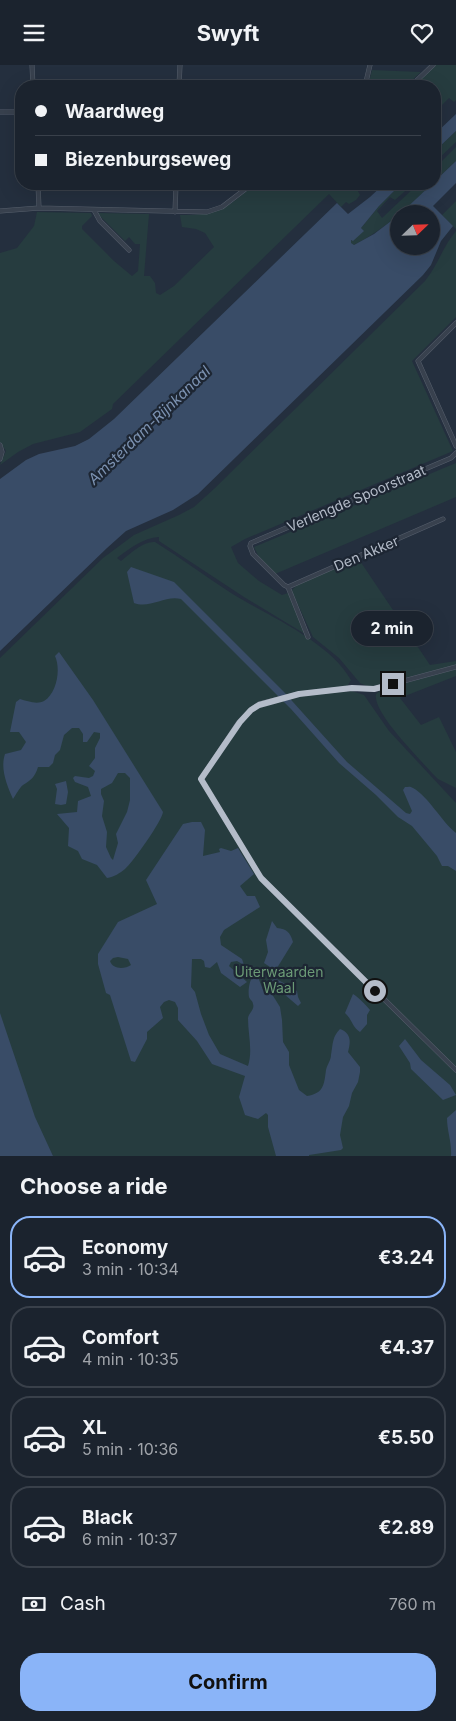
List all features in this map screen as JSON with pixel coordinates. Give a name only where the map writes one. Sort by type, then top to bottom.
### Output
[{"type":"street","points":[[32,65],[33,80]]},
{"type":"street","points":[[179,80],[180,65]]},
{"type":"street","points":[[366,80],[370,65]]},
{"type":"street","points":[[417,80],[433,65]]},
{"type":"street","points":[[0,112],[15,111]]},
{"type":"street","points":[[38,190],[39,208]]},
{"type":"street","points":[[175,212],[176,190]]},
{"type":"street","points":[[0,211],[39,208],[207,212],[218,209],[244,190]]},
{"type":"street","points":[[94,210],[100,221],[129,250]]},
{"type":"street","points":[[456,323],[418,361],[456,446]]},
{"type":"street","points":[[0,445],[2,452],[0,459]]},
{"type":"street","name":"Verlengde Spoorstraat","points":[[288,587],[253,554],[250,546],[253,541],[451,458],[456,453]]},
{"type":"street","name":"Den Akker","points":[[288,587],[443,519]]},
{"type":"street","points":[[288,587],[308,637]]},
{"type":"street","points":[[456,667],[374,689],[352,688],[292,695],[259,705],[251,710],[240,722],[201,779],[261,878],[456,1070]]},
{"type":"green space","points":[[434,65],[456,65],[456,100],[454,102],[449,98],[441,106],[441,80],[418,80]]},
{"type":"green space","points":[[372,70],[421,72],[412,80],[370,80]]},
{"type":"green space","points":[[456,131],[456,142],[441,156],[441,145]]},
{"type":"green space","points":[[456,147],[456,161],[441,175],[441,162]]},
{"type":"green space","points":[[247,190],[358,190],[360,195],[356,200],[349,204],[346,202],[341,207],[329,194],[113,404],[112,409],[80,432],[33,444],[0,465],[6,451],[0,442],[0,253],[17,248],[34,226],[37,212],[91,213],[92,216],[82,226],[82,229],[132,276],[138,271],[140,244],[135,244],[129,237],[125,241],[99,213],[149,214],[144,276],[150,276],[155,283],[156,293],[160,295],[174,286],[214,247],[205,233],[196,229],[182,227],[180,215],[214,212],[229,205]]},
{"type":"green space","points":[[395,190],[406,190],[395,200],[390,197],[377,211],[382,218],[390,210],[390,222],[365,239],[354,245],[351,244],[351,241],[362,230],[361,228]]},
{"type":"green space","points":[[412,190],[426,190],[410,205],[396,205]]},
{"type":"green space","points":[[456,201],[456,229],[442,215]]},
{"type":"green space","name":"Uiterwaarden Waal","points":[[456,231],[456,317],[412,361],[453,451],[245,539],[231,547],[238,563],[259,581],[282,595],[288,593],[305,634],[244,597],[159,541],[159,537],[142,541],[117,558],[121,561],[141,546],[155,542],[231,593],[313,641],[341,666],[351,680],[348,685],[339,689],[341,692],[352,691],[364,695],[389,731],[456,803],[456,1156],[53,1156],[0,1056],[0,658],[103,558],[134,535],[194,507],[215,488],[425,281]]},
{"type":"green space","points":[[456,463],[456,497],[275,574],[259,557],[254,547]]},
{"type":"green space","points":[[358,558],[430,665],[456,661],[456,665],[369,687],[360,683],[339,658],[313,637],[292,590],[297,585]]},
{"type":"green space","points":[[456,669],[456,676],[400,698],[421,725],[439,717],[456,752],[456,788],[438,779],[397,734],[381,712],[376,694],[381,690]]},
{"type":"water","points":[[456,114],[456,131],[441,145],[441,128]]},
{"type":"water","points":[[456,161],[456,183],[434,205],[410,205],[426,190],[441,190],[441,175]]},
{"type":"water","name":"Amsterdam-Rijnkanaal","points":[[378,190],[395,190],[361,228],[364,231],[353,241],[351,240],[351,243],[354,245],[374,234],[390,222],[390,255],[435,255],[431,265],[423,275],[198,494],[173,510],[126,531],[0,651],[0,479],[26,460],[39,454],[75,446],[89,439],[114,419],[337,203],[348,214]]},
{"type":"water","points":[[440,213],[453,226],[440,243]]},
{"type":"water","points":[[131,567],[174,582],[284,692],[347,762],[406,813],[410,814],[412,811],[403,790],[405,787],[412,787],[419,792],[456,833],[456,871],[448,866],[442,866],[437,856],[412,826],[398,817],[339,763],[291,709],[181,599],[175,598],[146,604],[134,603],[127,572]]},
{"type":"water","points":[[59,652],[93,700],[163,812],[153,832],[129,865],[114,876],[107,878],[97,865],[82,859],[78,851],[68,846],[69,828],[57,814],[77,812],[78,801],[91,796],[88,787],[75,782],[73,778],[75,776],[89,778],[93,776],[95,771],[89,766],[95,758],[95,748],[100,738],[100,733],[94,732],[87,742],[83,742],[83,734],[79,728],[72,728],[64,735],[60,750],[55,755],[53,763],[49,767],[38,767],[34,776],[22,786],[13,799],[5,777],[3,765],[5,754],[21,750],[26,742],[19,732],[10,732],[16,702],[20,699],[38,703],[48,697],[55,687],[57,680],[58,667],[55,656]],"holes":[[[118,773],[125,773],[130,778],[130,800],[127,812],[116,834],[118,843],[113,860],[106,847],[107,832],[102,816],[104,801],[101,789],[112,783]]]},
{"type":"water","points":[[66,781],[68,792],[66,804],[55,804],[57,789],[55,784]]},
{"type":"water","points":[[201,822],[205,830],[203,856],[220,852],[219,849],[221,848],[231,851],[238,848],[254,874],[240,886],[247,896],[255,896],[260,907],[224,930],[220,937],[221,945],[242,959],[244,965],[237,961],[231,962],[229,966],[247,982],[240,987],[221,973],[217,962],[210,968],[205,967],[204,961],[201,959],[192,959],[191,987],[195,992],[209,1035],[220,1054],[248,1066],[250,1048],[248,1018],[253,1009],[253,1002],[249,997],[249,987],[252,978],[258,977],[263,990],[270,991],[280,1007],[283,1042],[289,1052],[289,1065],[299,1090],[307,1096],[317,1093],[322,1087],[331,1057],[334,1038],[340,1029],[344,1031],[350,1041],[348,1052],[360,1067],[360,1072],[349,1106],[343,1117],[340,1135],[343,1148],[341,1150],[309,1156],[276,1156],[268,1127],[268,1115],[266,1113],[258,1119],[245,1115],[239,1097],[245,1076],[212,1064],[197,1041],[178,1020],[178,1008],[175,1002],[169,1000],[160,1007],[163,1018],[147,1032],[147,1039],[135,1062],[131,1061],[110,995],[106,993],[98,964],[98,954],[118,922],[157,904],[146,880],[183,824]],"holes":[[[118,957],[128,959],[131,965],[123,968],[114,966],[110,961]]]},
{"type":"water","points":[[272,921],[277,928],[288,932],[293,942],[277,968],[272,971],[264,963],[268,952],[266,940]]},
{"type":"water","points":[[275,978],[297,991],[301,1003],[298,1006],[270,982]]},
{"type":"water","points":[[353,994],[370,1010],[367,1015],[367,1024],[360,1032],[345,1013]]},
{"type":"water","points":[[0,1013],[35,1117],[53,1156],[0,1156]]},
{"type":"water","points":[[405,1039],[421,1060],[450,1085],[456,1095],[443,1100],[411,1069],[410,1063],[399,1046]]},
{"type":"water","points":[[456,1110],[456,1156],[451,1156],[447,1118]]},
{"type":"route","points":[[375,991],[261,878],[201,779],[240,722],[251,710],[259,705],[299,694],[352,688],[374,689],[393,684]]}]
